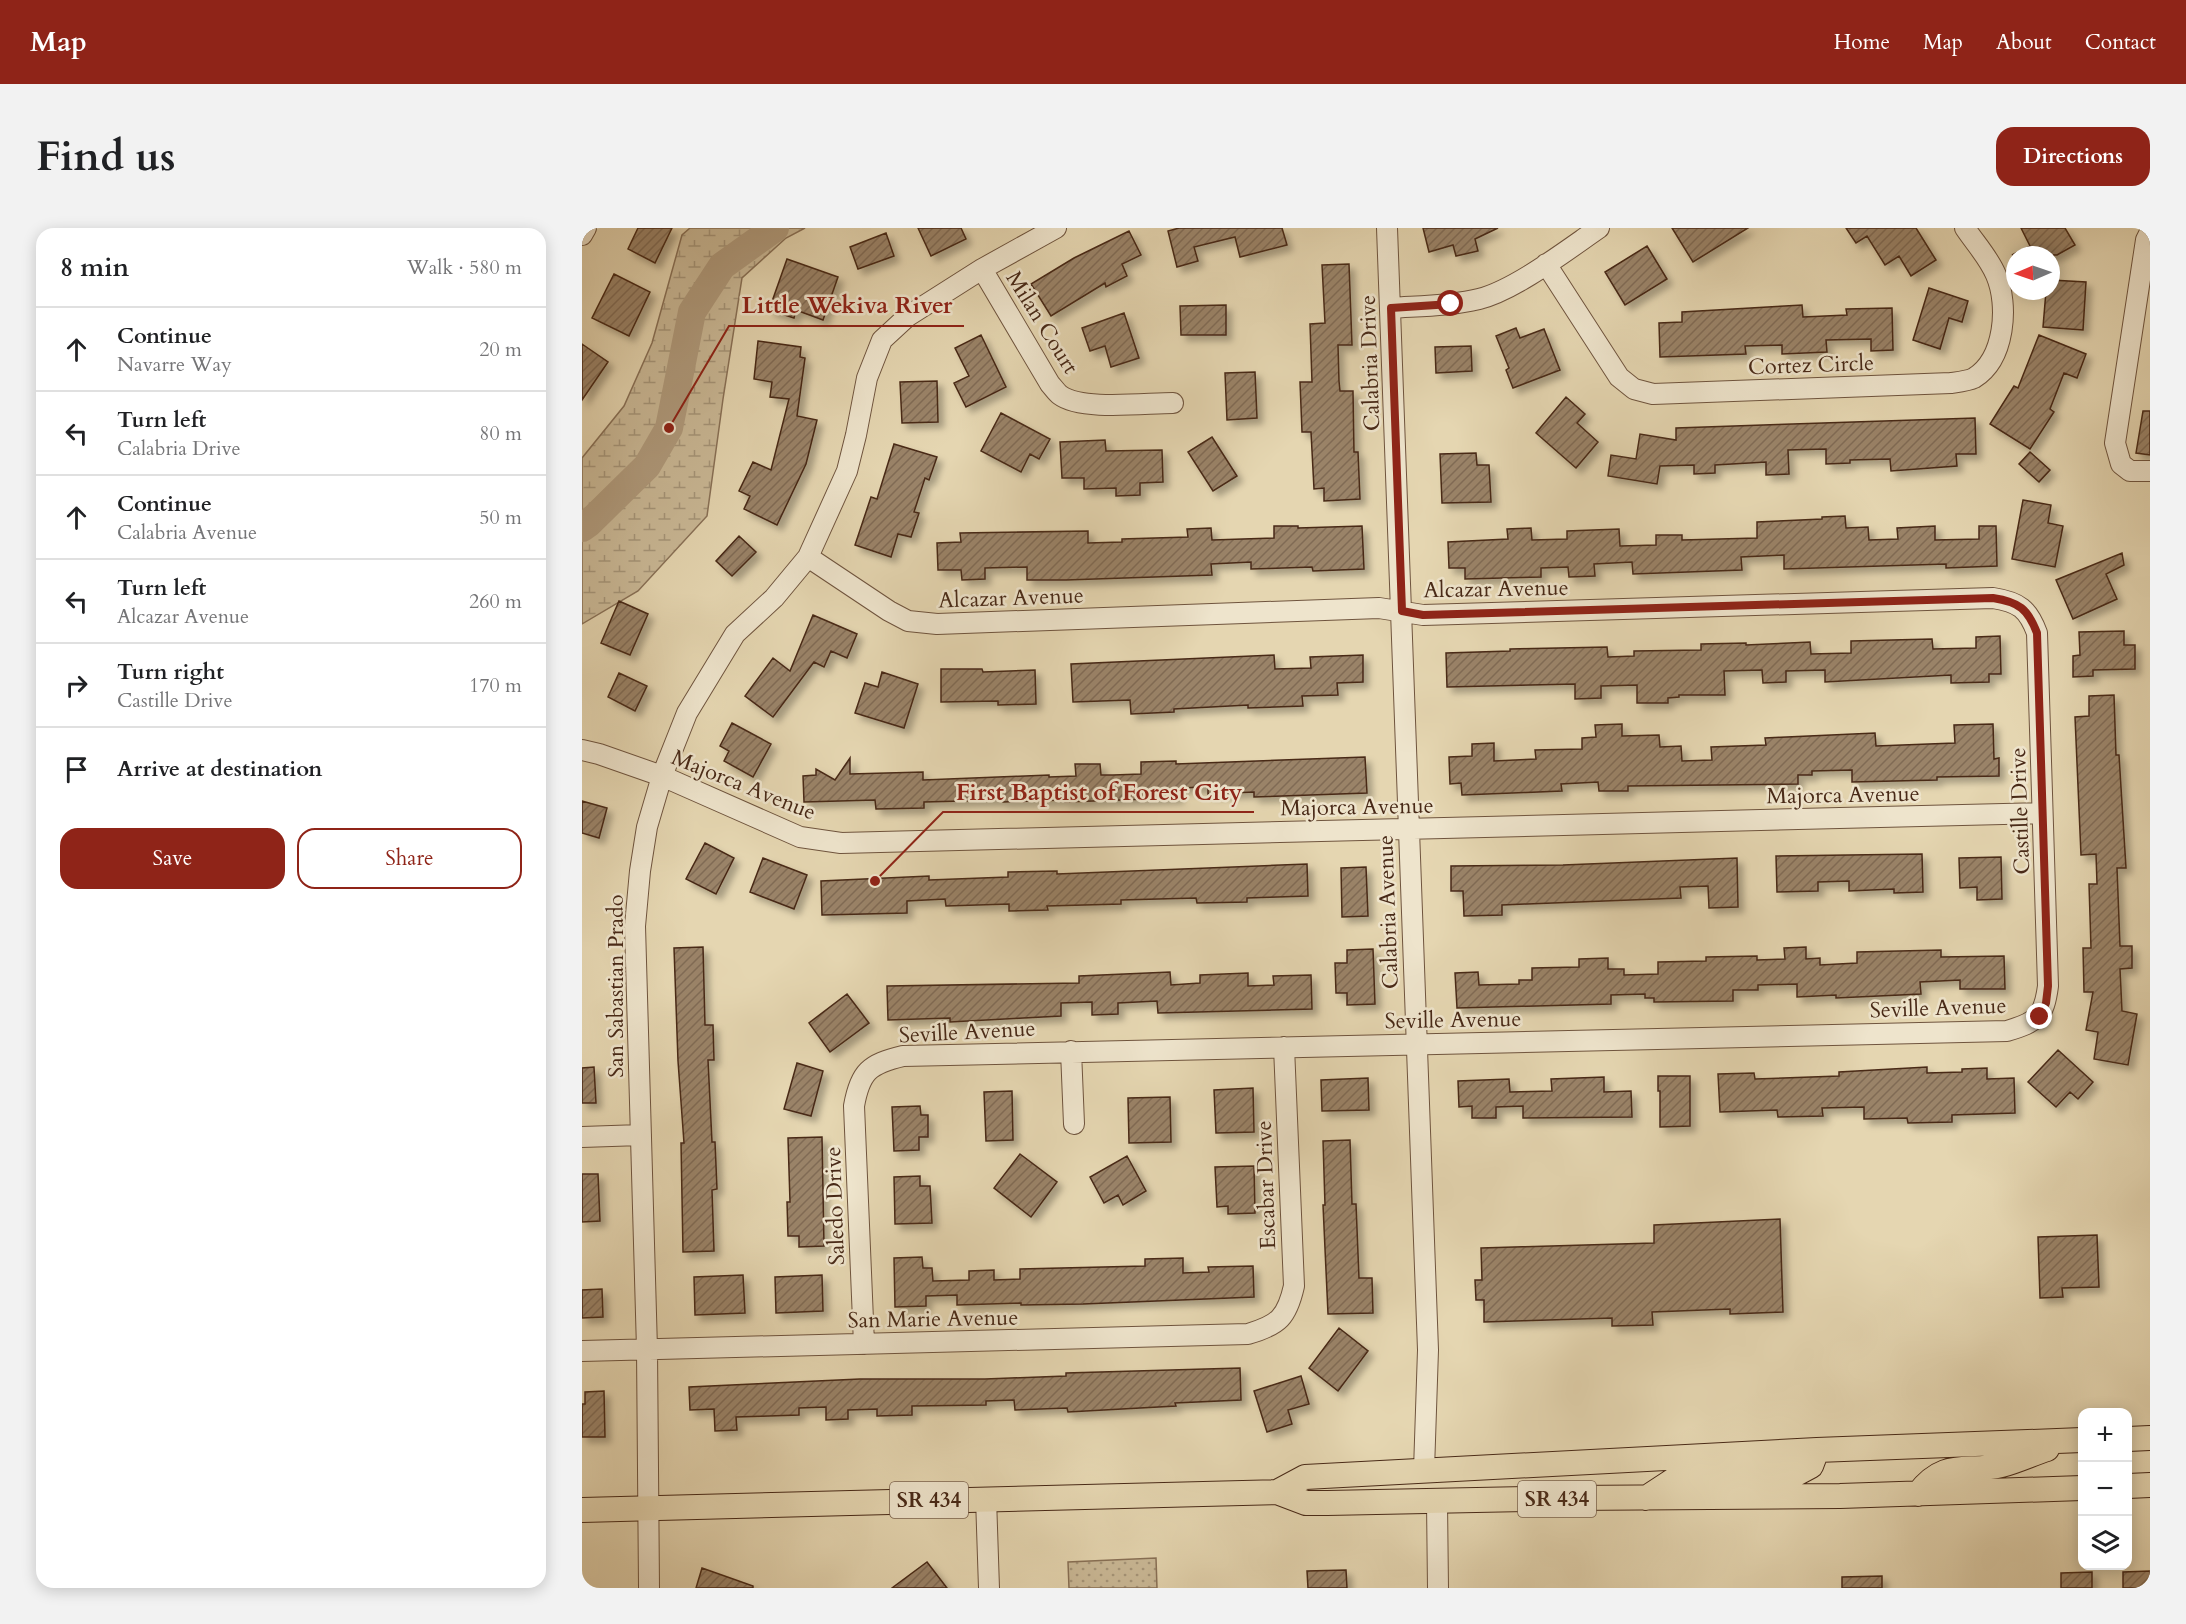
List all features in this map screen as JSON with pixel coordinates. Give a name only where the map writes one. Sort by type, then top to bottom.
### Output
[{"type":"main road","points":[[2132,1439],[2150,1438]]},
{"type":"main road","name":"SR 434","points":[[1276,1492],[1305,1477],[1817,1450],[2077,1440]]},
{"type":"main road","points":[[1918,1494],[1928,1480],[1940,1473],[1960,1468],[2000,1466],[2077,1440]]},
{"type":"main road","points":[[1646,1498],[1675,1479],[1796,1474],[1811,1466],[1817,1450]]},
{"type":"main road","points":[[1437,1502],[1470,1483],[1587,1477],[1604,1461]]},
{"type":"main road","points":[[1327,1503],[1351,1493],[1391,1492],[1407,1484],[1424,1470]]},
{"type":"main road","points":[[2132,1486],[2150,1485]]},
{"type":"main road","name":"SR 434","points":[[582,1510],[1276,1492],[1306,1503],[1327,1503],[1918,1494],[2078,1488]]},
{"type":"street","points":[[582,235],[586,228]]},
{"type":"street","name":"San Sabastian Prado","points":[[649,1588],[646,1349],[635,926],[647,827],[662,776],[687,713],[735,634],[774,598],[808,557],[847,471],[867,378],[882,339],[908,316],[982,269],[1056,228]]},
{"type":"street","name":"Calabria Drive","points":[[1387,228],[1398,496]]},
{"type":"street","points":[[1391,308],[1451,304],[1481,298],[1509,286],[1599,228]]},
{"type":"street","name":"Cortez Circle","points":[[1546,264],[1619,377],[1634,389],[1653,394],[1951,383],[1973,378],[1986,366],[1998,346],[2004,317],[2002,292],[1995,273],[1965,228]]},
{"type":"street","points":[[2150,232],[2146,240],[2115,443],[2121,464],[2130,471],[2150,471]]},
{"type":"street","name":"Milan Court","points":[[982,269],[1050,384],[1060,395],[1075,402],[1091,404],[1173,403]]},
{"type":"street","name":"Calabria Avenue","points":[[1398,496],[1428,1350],[1424,1470]]},
{"type":"street","name":"Alcazar Avenue","points":[[808,557],[889,611],[908,621],[937,624],[1379,608],[1423,615],[1993,598],[2009,600],[2022,607]]},
{"type":"street","name":"Castille Drive","points":[[2022,607],[2032,618],[2037,633],[2048,986],[2046,1003],[2040,1017]]},
{"type":"street","name":"Majorca Avenue","points":[[582,750],[662,776],[800,837],[841,843],[2042,813]]},
{"type":"street","name":"Seville Avenue","points":[[867,1069],[884,1060],[903,1056],[2007,1031],[2027,1025],[2040,1017]]},
{"type":"street","name":"Escabar Drive","points":[[1281,1318],[1290,1305],[1294,1286],[1284,1047]]},
{"type":"street","points":[[1071,1051],[1074,1124]]},
{"type":"street","name":"Saledo Drive","points":[[864,1344],[855,1106],[858,1086],[867,1069]]},
{"type":"street","points":[[582,1137],[641,1135]]},
{"type":"street","name":"San Marie Avenue","points":[[582,1351],[1248,1334],[1265,1329],[1281,1318]]},
{"type":"street","points":[[986,1498],[989,1588]]},
{"type":"street","points":[[1437,1502],[1438,1588]]},
{"type":"green space","points":[[690,228],[805,228],[786,238],[742,278],[707,516],[638,591],[582,624],[582,458],[624,406],[652,343],[682,235]]},
{"type":"green space","points":[[1156,1558],[1157,1588],[1069,1588],[1068,1562]]},
{"type":"building","points":[[638,228],[672,228],[655,263],[628,249]]},
{"type":"building","points":[[918,228],[961,228],[966,239],[931,256]]},
{"type":"building","points":[[1179,228],[1282,228],[1287,245],[1240,257],[1235,237],[1194,247],[1198,261],[1177,267],[1168,231]]},
{"type":"building","points":[[1423,228],[1498,228],[1475,239],[1478,251],[1456,256],[1453,245],[1429,252]]},
{"type":"building","points":[[1672,228],[1748,228],[1693,262]]},
{"type":"building","points":[[1846,228],[1916,228],[1936,260],[1911,276],[1899,256],[1885,265],[1867,236],[1856,243]]},
{"type":"building","points":[[2021,228],[2065,228],[2075,245],[2060,253],[2060,246],[2030,246]]},
{"type":"building","points":[[1129,231],[1141,255],[1122,264],[1127,276],[1106,287],[1105,283],[1051,316],[1031,284],[1074,258]]},
{"type":"building","points":[[886,233],[894,256],[858,269],[850,247]]},
{"type":"building","points":[[1647,246],[1667,279],[1625,305],[1605,272]]},
{"type":"building","points":[[787,259],[838,277],[823,320],[796,310],[794,318],[769,310]]},
{"type":"building","points":[[1349,264],[1352,345],[1338,345],[1339,381],[1340,391],[1353,391],[1354,452],[1358,452],[1360,499],[1324,501],[1324,488],[1314,489],[1311,432],[1302,432],[1300,382],[1312,382],[1310,324],[1325,323],[1322,265]]},
{"type":"building","points":[[614,274],[650,292],[629,336],[592,318]]},
{"type":"building","points":[[2060,281],[2086,282],[2083,330],[2043,327],[2045,300],[2060,300]]},
{"type":"building","points":[[1929,288],[1968,301],[1962,322],[1949,318],[1940,349],[1913,340]]},
{"type":"building","points":[[1226,305],[1226,335],[1181,335],[1180,306]]},
{"type":"building","points":[[1802,305],[1803,317],[1847,315],[1846,309],[1892,308],[1893,350],[1871,351],[1871,339],[1826,340],[1827,352],[1782,354],[1782,345],[1745,346],[1746,354],[1660,357],[1659,323],[1682,322],[1682,312]]},
{"type":"building","points":[[1124,313],[1139,358],[1111,367],[1105,346],[1090,351],[1082,328]]},
{"type":"building","points":[[1516,328],[1520,338],[1544,329],[1560,370],[1513,388],[1506,370],[1509,368],[1496,336]]},
{"type":"building","points":[[981,335],[1006,387],[966,407],[954,383],[969,376],[955,348]]},
{"type":"building","points":[[2039,335],[2086,354],[2077,378],[2064,373],[2050,409],[2054,412],[2030,449],[1990,424],[2014,386],[2018,388]]},
{"type":"building","points":[[758,341],[801,347],[800,357],[805,358],[797,416],[817,420],[806,464],[777,525],[744,509],[750,496],[739,491],[753,462],[771,470],[789,399],[770,397],[772,382],[754,379]]},
{"type":"building","points":[[582,344],[608,362],[582,400]]},
{"type":"building","points":[[1471,346],[1472,371],[1436,373],[1435,347]]},
{"type":"building","points":[[1255,372],[1257,418],[1227,420],[1225,373]]},
{"type":"building","points":[[937,381],[938,422],[902,423],[900,382]]},
{"type":"building","points":[[1566,397],[1585,414],[1577,423],[1598,442],[1576,468],[1536,433]]},
{"type":"building","points":[[2143,411],[2150,411],[2150,455],[2136,453]]},
{"type":"building","points":[[1001,413],[1050,439],[1039,459],[1030,454],[1021,472],[981,451]]},
{"type":"building","points":[[1975,418],[1976,454],[1956,454],[1957,466],[1891,471],[1890,459],[1850,460],[1850,463],[1826,464],[1826,449],[1788,450],[1789,474],[1766,475],[1766,462],[1715,465],[1715,473],[1694,474],[1694,465],[1660,466],[1657,484],[1608,476],[1611,455],[1636,459],[1640,434],[1676,440],[1676,428]]},
{"type":"building","points":[[1212,437],[1237,476],[1213,491],[1188,452]]},
{"type":"building","points":[[1105,440],[1106,451],[1162,450],[1163,482],[1140,483],[1140,495],[1116,496],[1116,488],[1084,489],[1084,478],[1062,478],[1060,442]]},
{"type":"building","points":[[894,444],[937,457],[929,480],[925,478],[914,512],[919,513],[911,537],[898,534],[891,557],[855,545],[871,497],[877,499]]},
{"type":"building","points":[[2030,452],[2050,470],[2039,482],[2019,464]]},
{"type":"building","points":[[1476,453],[1477,465],[1489,465],[1491,502],[1442,503],[1440,454]]},
{"type":"building","points":[[2023,500],[2051,505],[2048,523],[2063,526],[2055,567],[2012,559]]},
{"type":"building","points":[[1845,516],[1846,528],[1868,527],[1869,540],[1898,539],[1897,528],[1935,526],[1935,540],[1979,539],[1979,526],[1996,526],[1997,566],[1946,568],[1946,564],[1784,569],[1784,555],[1741,557],[1742,570],[1633,574],[1632,562],[1594,564],[1595,576],[1569,577],[1568,567],[1541,568],[1541,577],[1465,579],[1465,568],[1449,568],[1448,542],[1508,539],[1507,529],[1531,528],[1532,540],[1567,539],[1567,531],[1619,529],[1620,546],[1656,545],[1656,535],[1682,535],[1682,540],[1757,538],[1757,522]]},
{"type":"building","points":[[1274,526],[1298,526],[1298,528],[1362,526],[1364,569],[1313,571],[1312,567],[1251,569],[1251,562],[1211,564],[1212,575],[1066,580],[1027,580],[1027,567],[985,568],[985,579],[962,580],[961,570],[938,570],[937,543],[961,542],[960,533],[1088,531],[1088,543],[1122,542],[1122,539],[1188,537],[1187,529],[1211,528],[1212,540],[1274,538]]},
{"type":"building","points":[[739,536],[756,552],[732,576],[716,561]]},
{"type":"building","points":[[2122,553],[2124,565],[2106,574],[2117,599],[2073,619],[2056,580]]},
{"type":"building","points":[[619,601],[648,614],[630,655],[601,643]]},
{"type":"building","points":[[813,615],[857,634],[847,658],[831,651],[824,667],[814,662],[773,717],[745,696],[773,658],[790,671]]},
{"type":"building","points":[[2124,631],[2124,645],[2135,645],[2135,669],[2093,670],[2093,676],[2073,677],[2073,656],[2080,655],[2079,632]]},
{"type":"building","points":[[2000,636],[2001,674],[1989,674],[1989,682],[1951,683],[1951,675],[1825,682],[1825,670],[1786,671],[1786,682],[1763,683],[1762,670],[1724,671],[1725,695],[1679,695],[1679,697],[1668,698],[1668,703],[1637,703],[1637,685],[1601,686],[1601,698],[1575,699],[1575,684],[1447,687],[1446,653],[1607,647],[1608,657],[1634,656],[1634,651],[1701,650],[1701,644],[1746,643],[1746,645],[1810,642],[1811,654],[1851,653],[1851,641],[1932,639],[1933,649],[1976,648],[1976,637]]},
{"type":"building","points":[[1274,655],[1275,669],[1311,668],[1310,657],[1363,655],[1363,682],[1337,683],[1338,695],[1302,696],[1303,706],[1248,708],[1248,705],[1131,714],[1130,700],[1073,702],[1071,664]]},
{"type":"building","points":[[941,669],[982,669],[983,672],[1035,670],[1036,704],[998,705],[998,701],[941,702]]},
{"type":"building","points":[[882,672],[918,684],[904,728],[855,713],[865,683],[878,687]]},
{"type":"building","points":[[619,673],[647,686],[635,711],[608,697]]},
{"type":"building","points":[[2114,695],[2116,755],[2119,755],[2126,868],[2117,868],[2120,946],[2132,946],[2132,968],[2120,969],[2122,1011],[2137,1014],[2128,1065],[2094,1059],[2098,1032],[2086,1030],[2093,992],[2084,992],[2083,948],[2091,948],[2089,884],[2097,884],[2096,854],[2081,855],[2075,717],[2089,716],[2089,696]]},
{"type":"building","points":[[732,723],[771,744],[753,777],[724,761],[729,751],[720,746]]},
{"type":"building","points":[[1622,724],[1622,736],[1659,735],[1660,747],[1681,746],[1682,761],[1712,760],[1711,747],[1766,745],[1765,738],[1875,733],[1876,746],[1955,743],[1954,725],[1993,724],[1994,759],[1999,758],[1999,776],[1852,782],[1852,770],[1812,771],[1812,775],[1798,775],[1798,784],[1628,786],[1628,791],[1599,791],[1598,782],[1561,784],[1562,791],[1462,795],[1461,783],[1450,784],[1449,757],[1472,756],[1472,744],[1494,743],[1494,761],[1536,759],[1535,750],[1582,749],[1582,738],[1596,737],[1595,725]]},
{"type":"building","points":[[1365,757],[1367,793],[1254,797],[1254,792],[1208,794],[1208,787],[1177,788],[1178,798],[1065,802],[1065,800],[1003,802],[1002,800],[924,802],[924,808],[876,809],[875,800],[804,802],[803,776],[816,775],[816,769],[835,780],[850,758],[850,774],[923,772],[923,780],[1076,776],[1075,764],[1100,764],[1101,775],[1113,775],[1141,774],[1141,762],[1176,761],[1176,764]]},
{"type":"building","points":[[582,801],[607,808],[599,838],[582,833]]},
{"type":"building","points":[[705,843],[734,858],[716,894],[686,879]]},
{"type":"building","points":[[1922,854],[1923,892],[1894,893],[1894,889],[1849,891],[1849,881],[1818,882],[1818,891],[1777,892],[1776,856]]},
{"type":"building","points":[[2001,857],[2002,899],[1977,900],[1977,887],[1960,888],[1959,858]]},
{"type":"building","points":[[763,858],[807,875],[794,909],[750,892]]},
{"type":"building","points":[[1737,858],[1738,907],[1709,908],[1708,886],[1680,887],[1681,898],[1502,905],[1502,915],[1464,916],[1463,891],[1451,891],[1451,866],[1563,865]]},
{"type":"building","points":[[1307,864],[1308,896],[1247,898],[1247,902],[1197,903],[1196,898],[1121,900],[1121,904],[1047,906],[1048,910],[1009,911],[1009,904],[946,906],[945,899],[907,901],[907,913],[822,915],[821,881],[929,876],[929,880],[1008,877],[1008,872],[1057,871],[1057,874]]},
{"type":"building","points":[[1366,867],[1368,916],[1342,917],[1341,868]]},
{"type":"building","points":[[703,947],[705,1025],[713,1025],[714,1060],[708,1060],[717,1189],[712,1190],[714,1251],[683,1252],[681,1143],[684,1143],[674,948]]},
{"type":"building","points":[[1806,947],[1806,959],[1820,958],[1820,965],[1857,963],[1857,952],[1941,950],[1941,957],[2004,956],[2005,989],[1960,989],[1960,980],[1920,982],[1921,994],[1836,998],[1836,995],[1797,997],[1797,984],[1758,985],[1758,990],[1733,990],[1733,1001],[1654,1002],[1654,998],[1645,998],[1645,994],[1611,995],[1611,1004],[1457,1008],[1455,973],[1478,972],[1479,985],[1519,984],[1519,980],[1532,980],[1532,968],[1579,967],[1579,959],[1608,958],[1608,969],[1624,969],[1624,975],[1658,974],[1658,962],[1706,961],[1706,957],[1757,956],[1757,960],[1785,959],[1784,948]]},
{"type":"building","points":[[1373,949],[1375,1004],[1347,1005],[1347,993],[1336,993],[1335,963],[1347,963],[1347,950]]},
{"type":"building","points":[[1170,972],[1171,985],[1200,983],[1200,975],[1248,973],[1248,986],[1274,985],[1273,976],[1311,975],[1312,1009],[1158,1013],[1157,1001],[1118,1003],[1118,1014],[1092,1015],[1092,1002],[1061,1003],[1061,1016],[950,1022],[950,1018],[888,1020],[887,986],[1079,983],[1079,976]]},
{"type":"building","points":[[847,994],[869,1023],[830,1052],[809,1023]]},
{"type":"building","points":[[2058,1050],[2093,1082],[2078,1099],[2070,1092],[2056,1107],[2028,1082]]},
{"type":"building","points":[[797,1063],[823,1071],[811,1116],[784,1109]]},
{"type":"building","points":[[594,1067],[596,1103],[582,1103],[582,1068]]},
{"type":"building","points":[[1927,1067],[1927,1073],[1962,1072],[1962,1069],[1987,1068],[1987,1079],[2014,1078],[2015,1113],[1952,1115],[1952,1122],[1908,1123],[1907,1118],[1864,1119],[1864,1107],[1822,1108],[1823,1116],[1778,1117],[1777,1110],[1720,1112],[1718,1074],[1754,1073],[1755,1079],[1839,1076],[1839,1072]]},
{"type":"building","points":[[1658,1076],[1690,1076],[1690,1126],[1660,1127]]},
{"type":"building","points":[[1604,1077],[1604,1092],[1631,1091],[1632,1117],[1523,1118],[1523,1106],[1496,1107],[1496,1118],[1472,1118],[1472,1106],[1459,1107],[1458,1081],[1509,1079],[1510,1092],[1552,1091],[1551,1079]]},
{"type":"building","points":[[1368,1078],[1369,1110],[1322,1111],[1321,1080]]},
{"type":"building","points":[[1253,1088],[1254,1132],[1216,1133],[1214,1090]]},
{"type":"building","points":[[1012,1091],[1013,1140],[986,1141],[984,1092]]},
{"type":"building","points":[[1170,1097],[1171,1142],[1129,1143],[1128,1098]]},
{"type":"building","points":[[920,1106],[921,1115],[928,1115],[928,1137],[919,1137],[919,1150],[894,1151],[892,1107]]},
{"type":"building","points":[[822,1137],[824,1246],[799,1247],[799,1236],[788,1236],[787,1202],[790,1202],[788,1138]]},
{"type":"building","points":[[1350,1140],[1352,1204],[1356,1204],[1359,1278],[1372,1278],[1373,1313],[1328,1314],[1323,1205],[1325,1205],[1323,1141]]},
{"type":"building","points":[[1020,1154],[1057,1182],[1031,1217],[994,1188]]},
{"type":"building","points":[[1127,1156],[1146,1191],[1123,1205],[1118,1195],[1104,1203],[1090,1177]]},
{"type":"building","points":[[1254,1166],[1255,1213],[1228,1214],[1228,1206],[1217,1207],[1215,1167]]},
{"type":"building","points":[[582,1174],[598,1174],[600,1221],[582,1222]]},
{"type":"building","points":[[920,1176],[920,1186],[930,1186],[932,1223],[895,1224],[894,1177]]},
{"type":"building","points":[[1780,1219],[1783,1312],[1730,1314],[1730,1309],[1652,1312],[1653,1325],[1612,1326],[1612,1318],[1484,1322],[1484,1300],[1476,1300],[1475,1280],[1482,1280],[1481,1248],[1654,1243],[1654,1225]]},
{"type":"building","points":[[2097,1235],[2099,1287],[2062,1288],[2063,1297],[2040,1298],[2038,1237]]},
{"type":"building","points":[[922,1257],[923,1268],[932,1268],[933,1281],[969,1280],[969,1271],[994,1270],[994,1280],[1020,1279],[1020,1269],[1145,1266],[1145,1259],[1183,1258],[1183,1273],[1209,1272],[1208,1267],[1253,1266],[1254,1297],[1083,1304],[957,1305],[957,1295],[926,1296],[926,1306],[895,1307],[894,1258]]},
{"type":"building","points":[[743,1275],[745,1313],[695,1315],[694,1277]]},
{"type":"building","points":[[822,1275],[823,1311],[776,1313],[775,1277]]},
{"type":"building","points":[[602,1289],[603,1317],[582,1318],[582,1290]]},
{"type":"building","points":[[1339,1328],[1368,1351],[1338,1391],[1309,1368]]},
{"type":"building","points":[[1240,1368],[1241,1400],[1175,1403],[1176,1406],[1068,1412],[1067,1408],[1015,1410],[1014,1400],[986,1401],[986,1405],[912,1406],[912,1415],[877,1416],[877,1409],[848,1410],[848,1419],[826,1420],[826,1407],[799,1408],[799,1415],[736,1417],[737,1430],[715,1431],[714,1409],[690,1410],[689,1387],[860,1379],[985,1379],[1066,1376],[1066,1373]]},
{"type":"building","points":[[1301,1376],[1309,1404],[1288,1410],[1292,1424],[1267,1432],[1254,1391]]},
{"type":"building","points":[[604,1391],[605,1437],[582,1437],[582,1404],[585,1404],[585,1392]]},
{"type":"building","points":[[927,1562],[947,1588],[892,1588]]},
{"type":"building","points":[[702,1568],[753,1586],[753,1588],[696,1588]]},
{"type":"building","points":[[1346,1570],[1347,1588],[1308,1588],[1307,1571]]},
{"type":"building","points":[[2150,1571],[2150,1588],[2123,1588],[2123,1572]]},
{"type":"building","points":[[2092,1572],[2092,1588],[2061,1588],[2061,1573]]},
{"type":"building","points":[[1882,1576],[1882,1588],[1842,1588],[1842,1577]]},
{"type":"waterway","points":[[582,528],[647,466],[669,428],[692,312],[722,266],[775,228]]},
{"type":"place","name":"Little Wekiva River","points":[[669,428]]},
{"type":"place","name":"First Baptist of Forest City","points":[[875,881]]},
{"type":"route","points":[[1451,304],[1391,308],[1402,611],[1423,615],[1993,598],[2009,600],[2022,607],[2032,618],[2037,633],[2048,986],[2046,1003],[2040,1017]]}]
